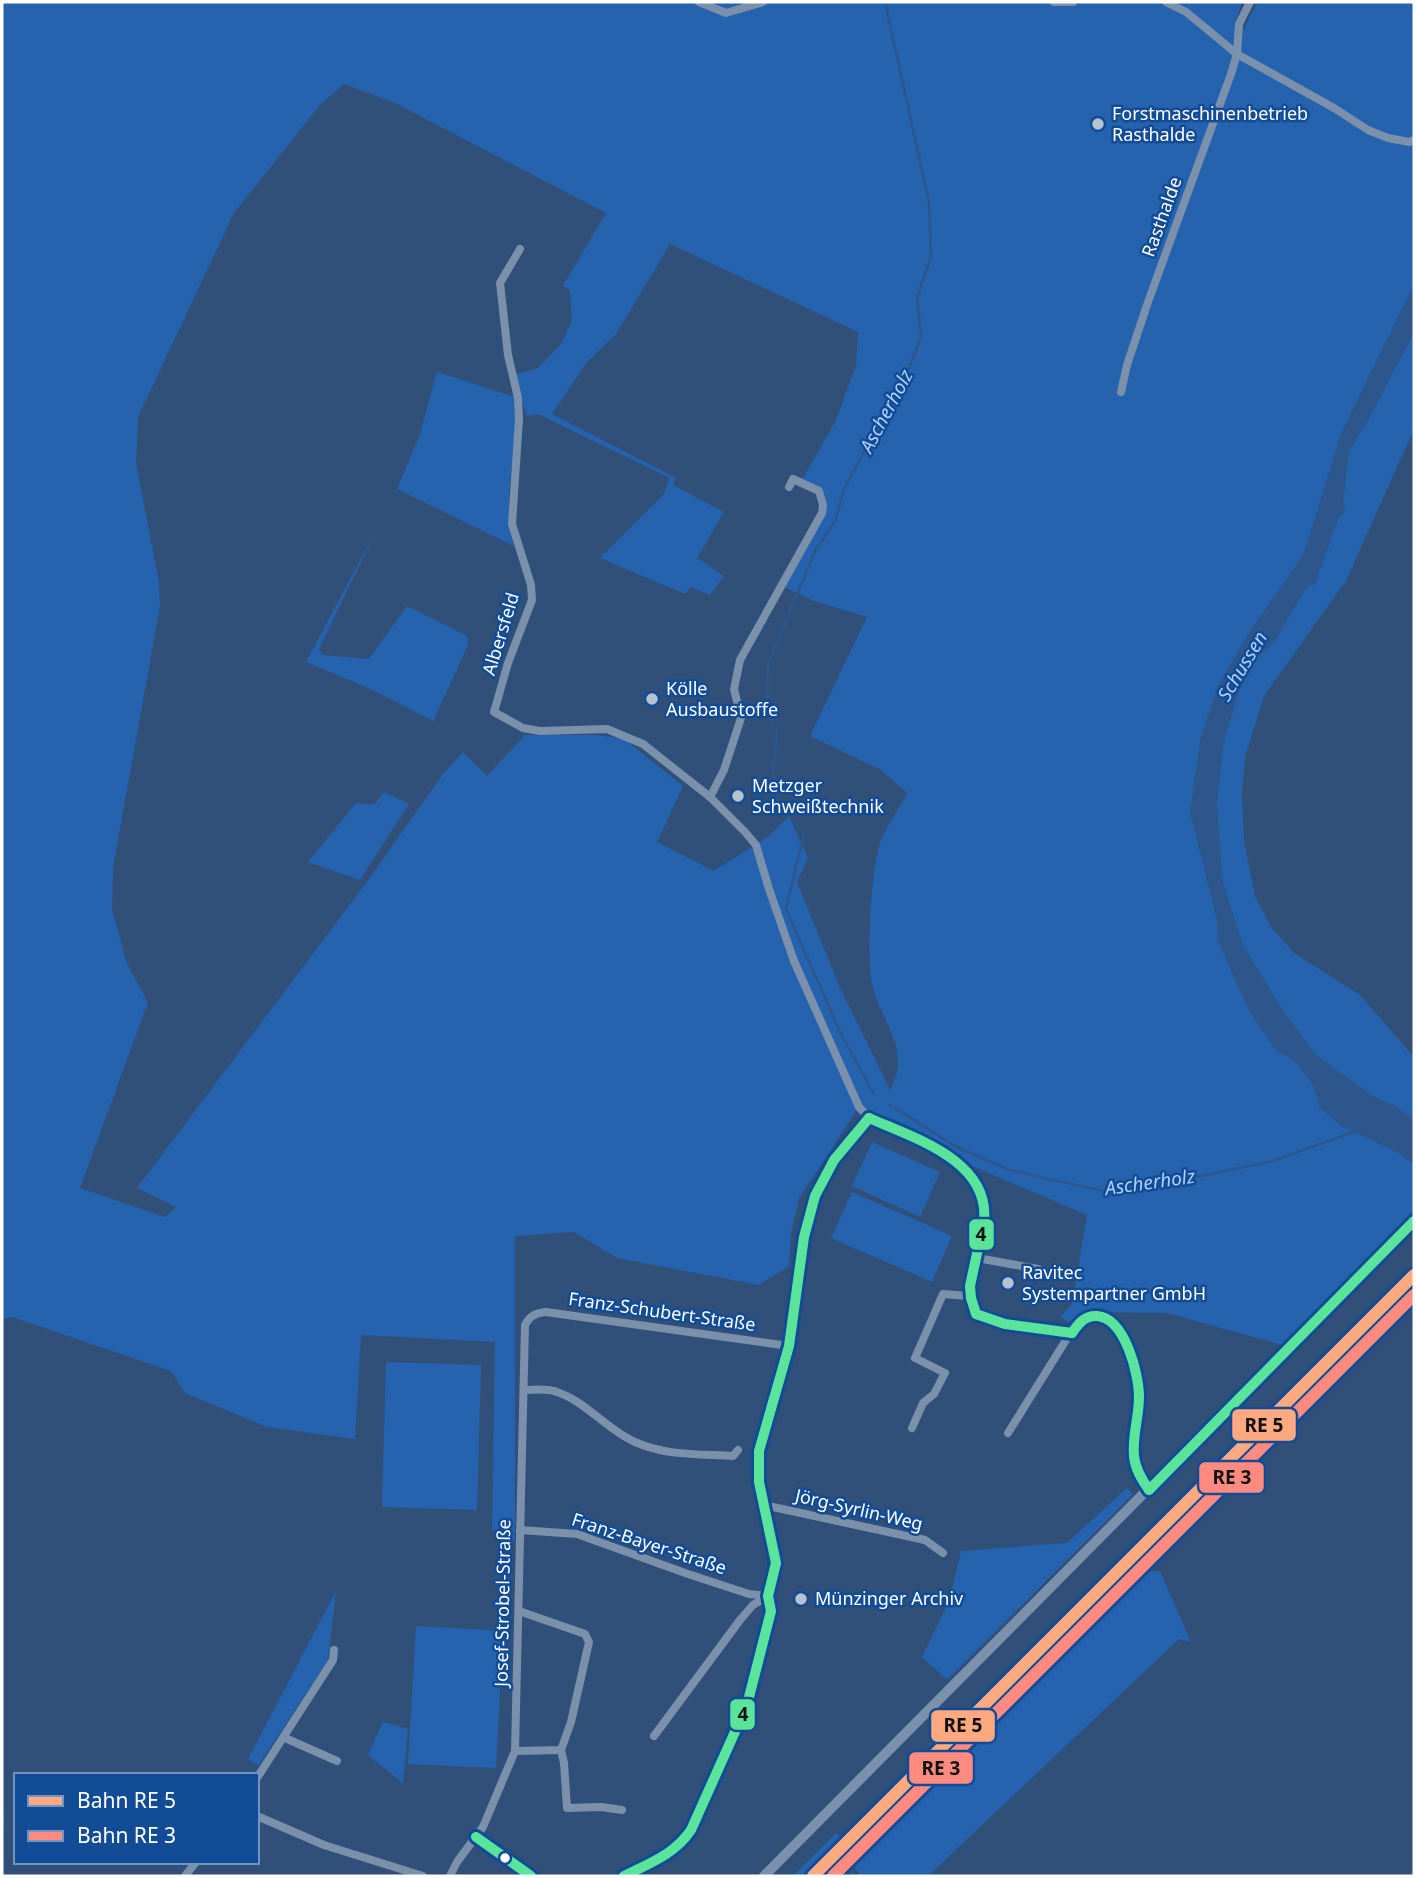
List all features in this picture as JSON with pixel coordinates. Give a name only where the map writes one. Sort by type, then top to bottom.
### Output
[{"type":"street","points":[[699,2],[726,13],[763,2]]},
{"type":"street","points":[[1054,2],[1073,2]]},
{"type":"street","points":[[1166,2],[1186,12],[1237,54],[1334,107],[1368,130],[1388,138],[1409,142],[1414,140]]},
{"type":"street","name":"Rasthalde","points":[[1121,392],[1127,365],[1231,74],[1237,54],[1239,24],[1250,2]]},
{"type":"street","name":"Albersfeld","points":[[520,249],[500,283],[508,355],[518,398],[512,524],[531,585],[531,600],[494,712],[523,728],[540,731],[607,729],[643,744],[710,797],[756,845],[794,961],[859,1107],[869,1118]]},
{"type":"street","points":[[710,797],[724,770],[741,718],[734,690],[740,660],[822,513],[824,505],[819,491],[793,479],[789,487]]},
{"type":"street","points":[[624,1876],[672,1852],[683,1842],[691,1830],[747,1705],[771,1611],[768,1596],[776,1563],[759,1482],[759,1451],[789,1346],[804,1237],[815,1196],[834,1160],[869,1118],[944,1154],[968,1170],[982,1191],[985,1211],[968,1296],[976,1314],[1005,1324],[1072,1333]]},
{"type":"street","points":[[764,1876],[1414,1221]]},
{"type":"street","points":[[976,1258],[1038,1269]]},
{"type":"street","points":[[912,1428],[923,1404],[934,1394],[945,1373],[915,1358],[943,1294],[968,1296]]},
{"type":"street","name":"Franz-Schubert-Straße","points":[[532,1316],[546,1312],[789,1346]]},
{"type":"street","points":[[1008,1433],[1076,1324],[1100,1315],[1112,1320],[1120,1330],[1133,1362],[1139,1390],[1133,1456],[1141,1480],[1149,1490]]},
{"type":"street","name":"Josef-Strobel-Straße","points":[[450,1876],[476,1837],[514,1751],[525,1325],[532,1316]]},
{"type":"street","points":[[524,1390],[556,1392],[583,1406],[633,1441],[653,1448],[675,1453],[733,1455],[738,1450]]},
{"type":"street","name":"Jörg-Syrlin-Weg","points":[[764,1507],[925,1540],[943,1552]]},
{"type":"street","name":"Franz-Bayer-Straße","points":[[520,1530],[577,1534],[749,1594],[768,1596]]},
{"type":"street","points":[[654,1737],[753,1605],[768,1596]]},
{"type":"street","points":[[519,1611],[585,1634],[589,1642],[571,1722],[561,1750],[567,1808],[601,1807],[622,1810]]},
{"type":"street","points":[[259,1775],[334,1660],[334,1650]]},
{"type":"street","points":[[285,1738],[337,1761]]},
{"type":"street","points":[[514,1751],[561,1750]]},
{"type":"street","points":[[259,1817],[324,1845],[423,1876]]},
{"type":"street","points":[[476,1837],[531,1876]]},
{"type":"shaded area","points":[[2,2],[1242,2],[1234,26],[1243,30],[1258,2],[1414,2],[1414,285],[1341,434],[1304,554],[1247,636],[1275,641],[1306,587],[1315,583],[1339,516],[1345,512],[1343,500],[1349,452],[1414,333],[1414,429],[1346,581],[1264,696],[1245,757],[1242,793],[1244,840],[1255,896],[1271,927],[1294,953],[1360,995],[1414,1057],[1414,1221],[1290,1347],[1167,1313],[1088,1312],[1069,1322],[1060,1317],[1072,1304],[1087,1215],[944,1154],[869,1118],[859,1107],[799,1198],[791,1234],[789,1266],[759,1285],[617,1258],[574,1232],[515,1236],[515,1540],[503,1540],[503,1530],[492,1530],[495,1342],[361,1335],[355,1439],[267,1427],[185,1393],[171,1371],[12,1317],[2,1319]],"holes":[[[344,84],[395,103],[606,213],[563,286],[570,290],[572,321],[561,344],[538,368],[514,375],[527,416],[538,414],[670,478],[663,495],[600,558],[685,594],[691,587],[710,595],[724,576],[697,558],[724,512],[673,485],[676,478],[552,414],[587,362],[616,334],[670,244],[858,332],[856,366],[836,420],[801,482],[822,497],[822,513],[780,585],[814,601],[867,617],[810,736],[881,770],[907,793],[881,840],[872,888],[870,929],[871,979],[896,1047],[896,1075],[890,1090],[840,988],[797,882],[808,858],[789,816],[769,836],[714,871],[657,842],[683,786],[624,739],[597,735],[525,735],[487,776],[463,752],[443,774],[366,883],[137,1188],[176,1207],[165,1217],[80,1188],[148,1002],[127,964],[112,909],[113,868],[160,606],[159,583],[136,463],[138,417],[234,213],[320,105]]]},
{"type":"shaded area","points":[[437,372],[515,397],[515,434],[509,491],[510,528],[514,546],[397,489],[420,434]]},
{"type":"shaded area","points":[[378,527],[319,649],[323,655],[369,659],[407,606],[467,636],[465,652],[433,721],[375,691],[306,662]]},
{"type":"shaded area","points":[[384,792],[409,804],[360,880],[308,862],[356,803],[374,805]]},
{"type":"shaded area","points":[[872,1142],[940,1172],[920,1217],[852,1186]]},
{"type":"shaded area","points":[[852,1192],[952,1236],[932,1282],[831,1238]]},
{"type":"shaded area","points":[[386,1362],[481,1365],[477,1510],[382,1507]]},
{"type":"shaded area","points":[[1127,1488],[1133,1494],[947,1680],[922,1657],[949,1601],[961,1551],[1067,1543]]},
{"type":"shaded area","points":[[1141,1571],[1160,1571],[1191,1642],[1179,1639],[928,1876],[861,1876],[848,1860]]},
{"type":"shaded area","points":[[336,1591],[328,1660],[258,1766],[248,1759]]},
{"type":"shaded area","points":[[416,1626],[503,1631],[496,1768],[408,1764]]},
{"type":"shaded area","points":[[383,1722],[408,1729],[403,1783],[368,1755]]},
{"type":"shaded area","points":[[836,1833],[841,1838],[804,1876],[793,1876]]},
{"type":"water","name":"Schussen","points":[[1414,285],[1414,332],[1349,452],[1343,500],[1345,512],[1339,516],[1315,584],[1306,587],[1275,641],[1258,657],[1239,691],[1224,742],[1217,804],[1223,882],[1243,945],[1282,1009],[1317,1056],[1373,1096],[1414,1119],[1414,1164],[1398,1153],[1340,1125],[1320,1108],[1313,1085],[1295,1061],[1275,1049],[1249,1011],[1217,939],[1217,920],[1190,812],[1200,740],[1218,685],[1247,636],[1304,554],[1341,434]]},
{"type":"waterway","name":"Ascherholz","points":[[780,806],[773,771],[777,734],[767,709],[768,664],[816,549],[835,521],[844,489],[907,373],[921,337],[917,297],[931,257],[929,202],[885,2]]},
{"type":"waterway","name":"Ascherholz","points":[[795,823],[804,833],[786,909],[841,1034],[874,1094]]},
{"type":"waterway","name":"Ascherholz","points":[[890,1105],[955,1146],[1009,1170],[1107,1192],[1133,1190],[1273,1161],[1356,1131]]},
{"type":"waterway","points":[[2,1808],[2,1829]]},
{"type":"waterway","points":[[845,1866],[855,1876]]},
{"type":"transit line","name":"4","points":[[869,1118],[945,1154],[975,1182],[983,1200],[984,1221],[970,1286],[976,1314],[1005,1324],[1072,1333]]},
{"type":"transit line","name":"4","points":[[624,1876],[670,1852],[691,1830],[747,1705],[771,1611],[768,1596],[776,1563],[759,1482],[759,1451],[789,1346],[804,1237],[815,1196],[834,1160],[869,1118]]},
{"type":"transit line","name":"4","points":[[1149,1490],[1414,1221]]},
{"type":"transit line","points":[[813,1876],[1414,1275]]},
{"type":"transit line","points":[[833,1876],[1414,1295]]},
{"type":"transit line","name":"4","points":[[1072,1333],[1079,1323],[1097,1316],[1107,1319],[1123,1336],[1133,1362],[1138,1387],[1135,1461],[1149,1490]]},
{"type":"transit line","name":"4","points":[[476,1837],[531,1876]]},
{"type":"place","name":"Forstmaschinenbetrieb Rasthalde","points":[[1098,124]]},
{"type":"place","name":"Kölle Ausbaustoffe","points":[[652,699]]},
{"type":"place","name":"Metzger Schweißtechnik","points":[[738,796]]},
{"type":"place","name":"Ravitec Systempartner GmbH","points":[[1008,1283]]},
{"type":"place","name":"Münzinger Archiv","points":[[801,1599]]}]
